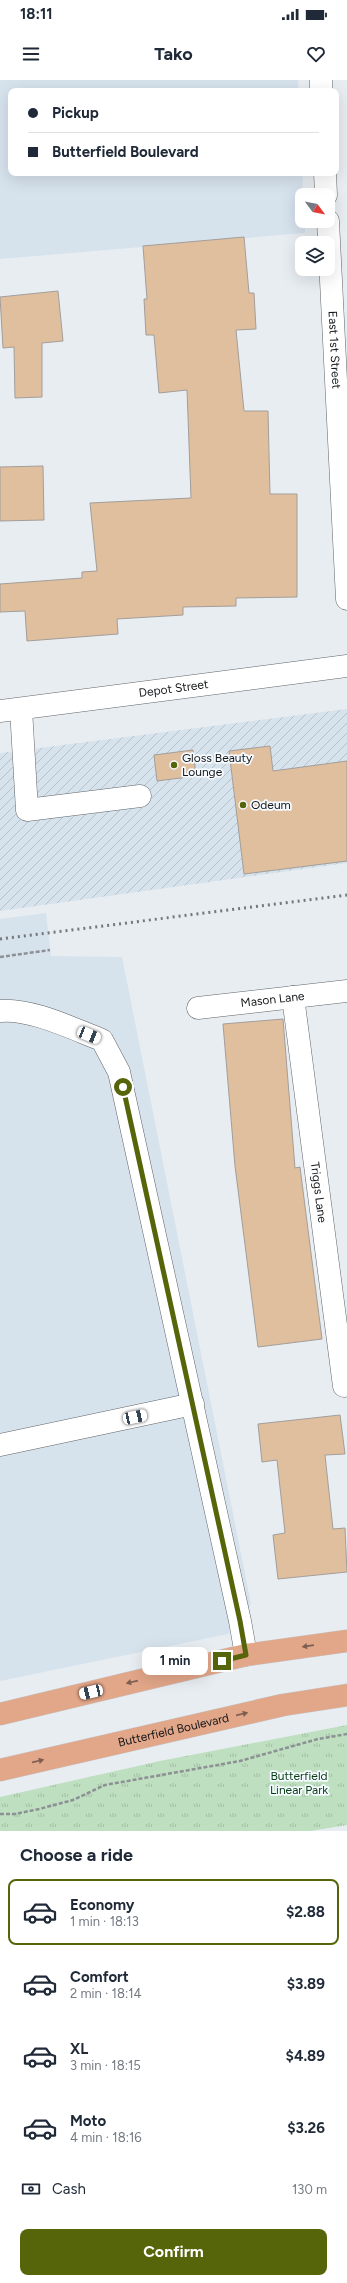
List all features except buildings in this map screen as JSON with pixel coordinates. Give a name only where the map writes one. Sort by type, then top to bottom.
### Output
[{"type":"main road","points":[[0,1714],[246,1655],[347,1641]]},
{"type":"main road","name":"Butterfield Boulevard","points":[[0,1770],[283,1705],[347,1695]]},
{"type":"street","points":[[325,176],[326,188]]},
{"type":"street","name":"East 1st Street","points":[[329,228],[342,390],[347,599]]},
{"type":"street","name":"Depot Street","points":[[11,710],[347,666]]},
{"type":"street","points":[[11,710],[27,810],[140,796]]},
{"type":"street","name":"Mason Lane","points":[[198,1008],[347,991]]},
{"type":"street","name":"Triggs Lane","points":[[293,997],[344,1386],[347,1385]]},
{"type":"street","points":[[0,1011],[13,1010],[62,1024],[102,1040],[119,1072],[193,1404],[246,1655]]},
{"type":"street","points":[[0,1445],[193,1404]]},
{"type":"path","points":[[0,957],[50,950]]},
{"type":"path","points":[[0,1814],[16,1814],[39,1810],[73,1800],[105,1786],[240,1761],[318,1739],[347,1734]]},
{"type":"shaded area","points":[[0,80],[298,80],[299,88],[8,88],[8,176],[303,176],[303,188],[295,188],[295,228],[305,228],[305,233],[0,259]]},
{"type":"shaded area","points":[[347,709],[347,863],[0,911],[0,753]]},
{"type":"shaded area","points":[[46,913],[51,956],[122,957],[251,1604],[228,1634],[0,1681],[0,919]]},
{"type":"green space","name":"Butterfield Linear Park","points":[[347,1725],[347,1825],[311,1831],[0,1831],[0,1797],[160,1761]]},
{"type":"railway","points":[[0,939],[347,895]]},
{"type":"place","name":"Gloss Beauty Lounge","points":[[174,765]]},
{"type":"place","name":"Odeum","points":[[243,805]]},
{"type":"route","points":[[123,1087],[240,1621],[246,1655],[222,1661]]}]
